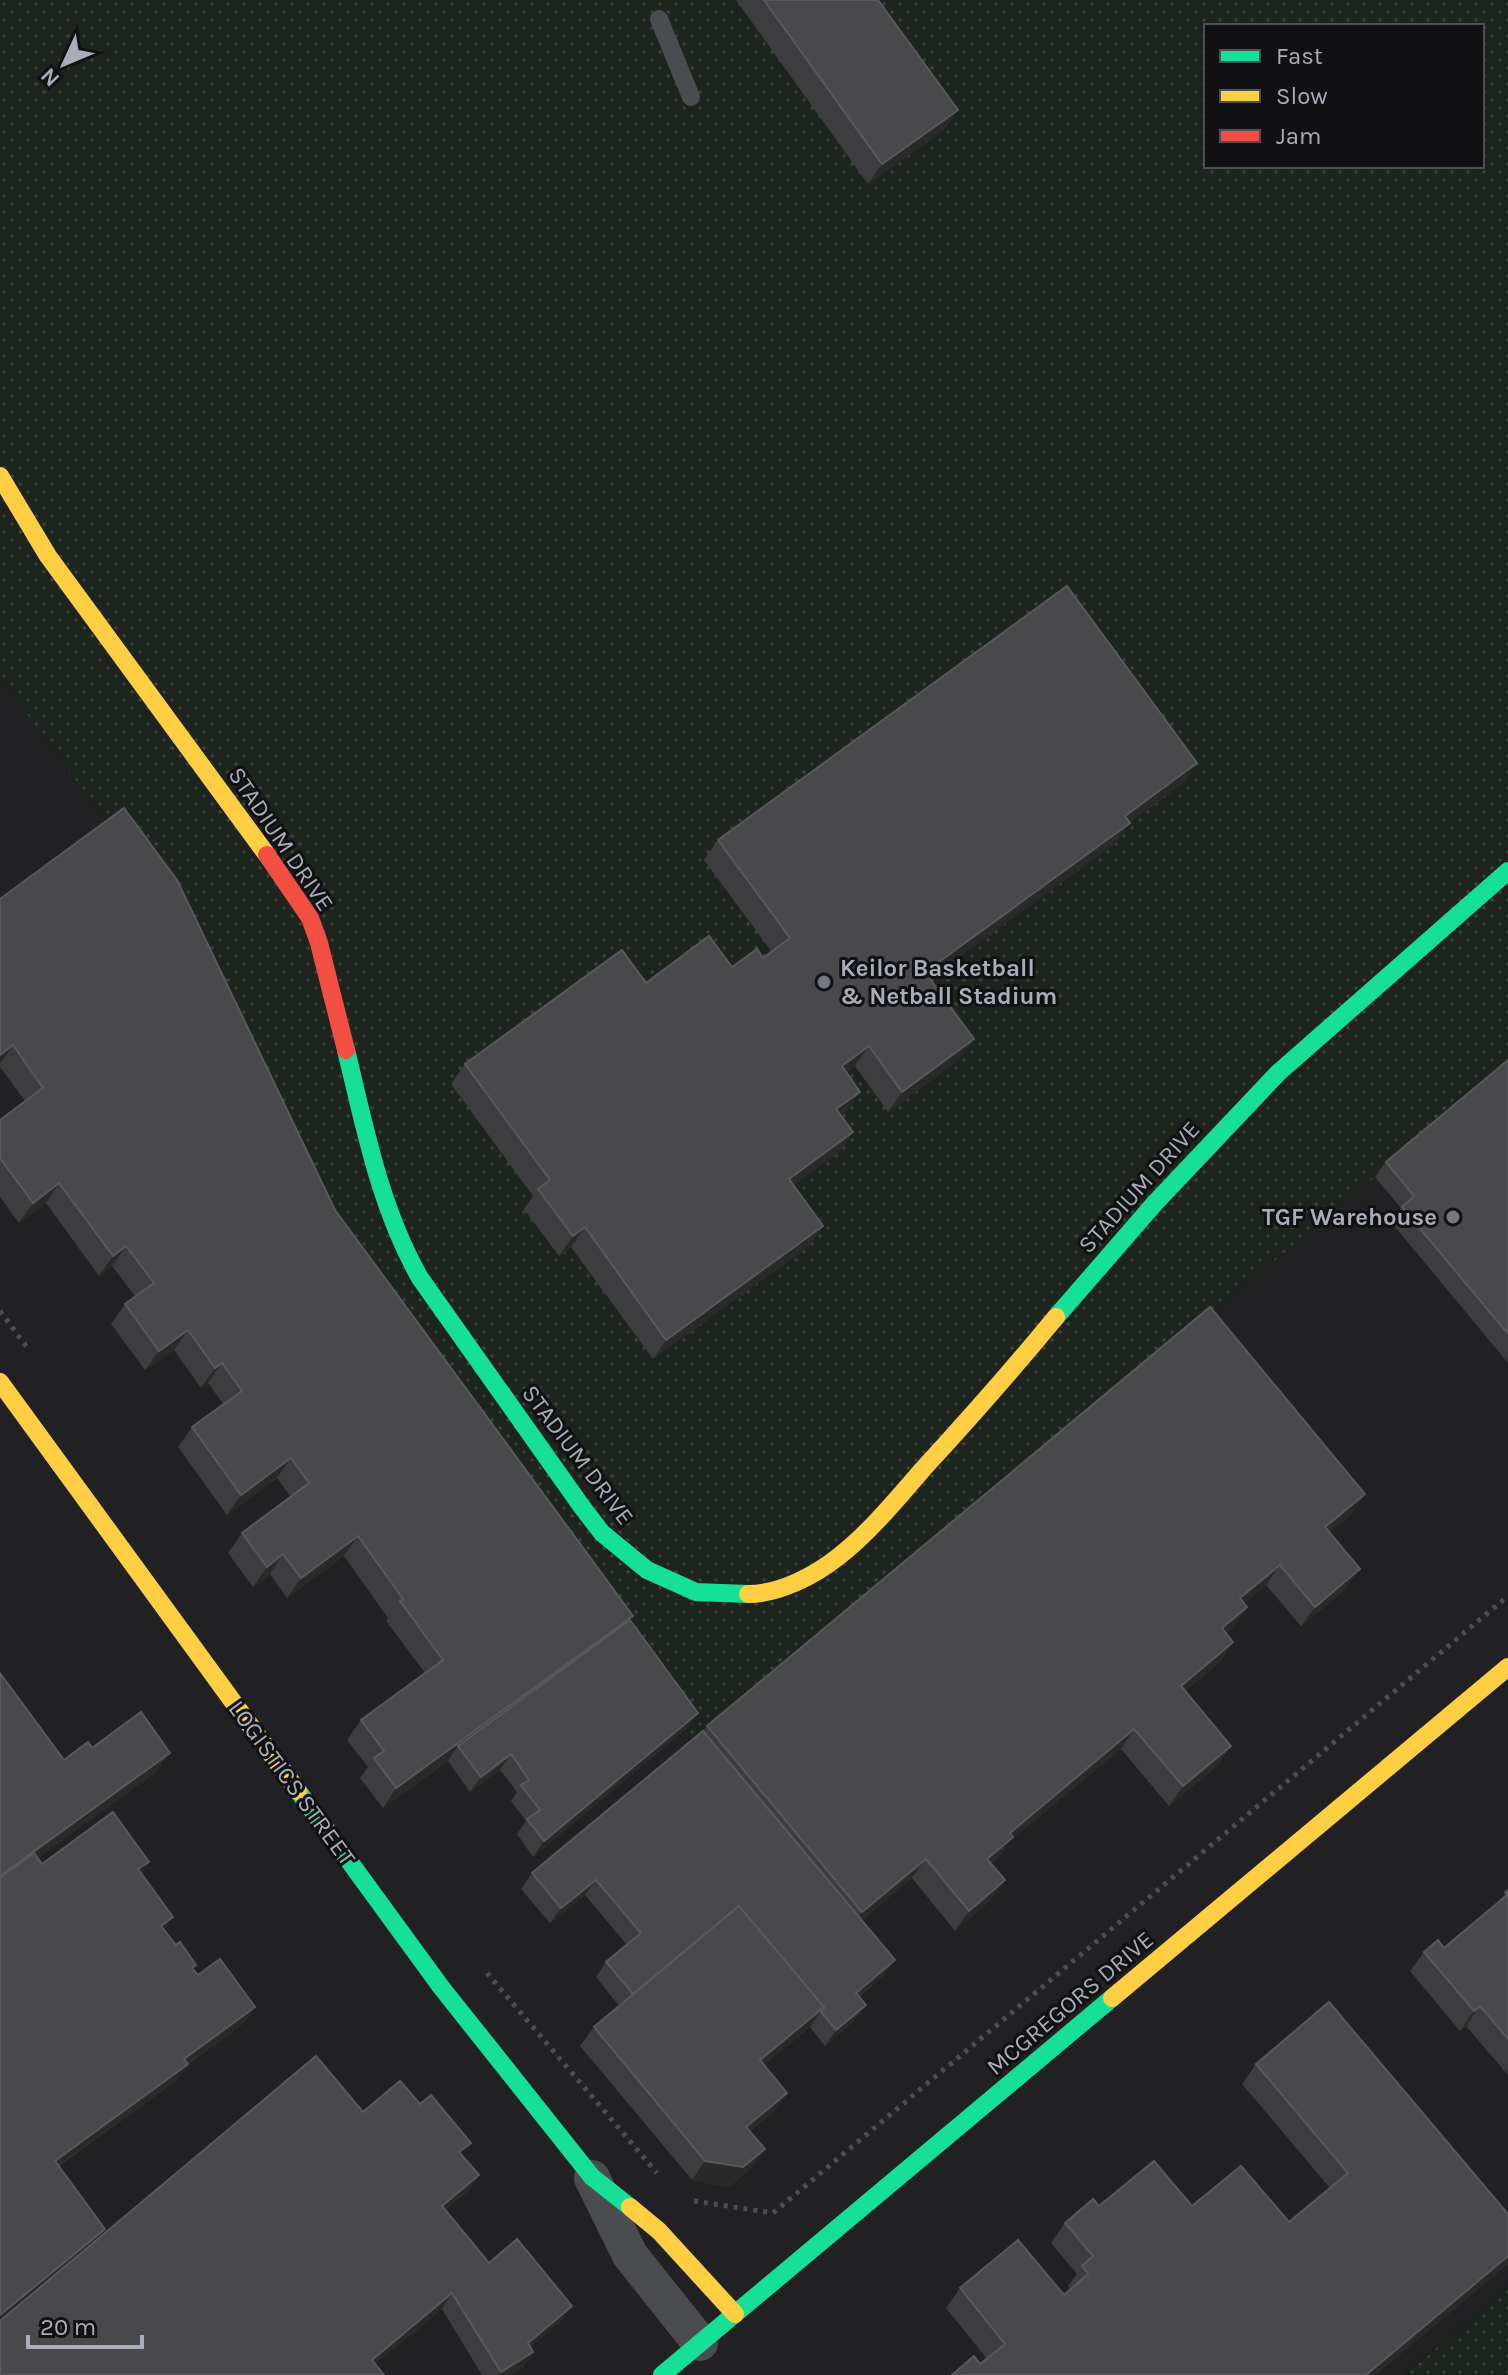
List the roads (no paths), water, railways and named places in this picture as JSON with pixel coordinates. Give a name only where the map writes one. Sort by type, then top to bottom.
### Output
[{"type":"street","name":"STADIUM DRIVE","points":[[0,476],[48,556],[310,918],[319,943],[377,1177],[404,1250],[420,1278],[602,1533],[647,1570],[696,1592],[754,1594],[783,1587],[809,1576],[847,1550],[906,1490],[1108,1257],[1278,1073],[1508,871]]},
{"type":"street","name":"LOGISTICS STREET","points":[[0,1382],[441,1987],[592,2177],[630,2255],[700,2343]]},
{"type":"street","name":"MCGREGORS DRIVE","points":[[662,2375],[1508,1667]]},
{"type":"street","name":"LOGISTICS STREET","points":[[592,2177],[659,2231],[735,2314]]},
{"type":"lane","points":[[659,19],[691,97]]},
{"type":"place","name":"Keilor Basketball & Netball Stadium","points":[[824,982]]},
{"type":"place","name":"TGF Warehouse","points":[[1453,1217]]}]
